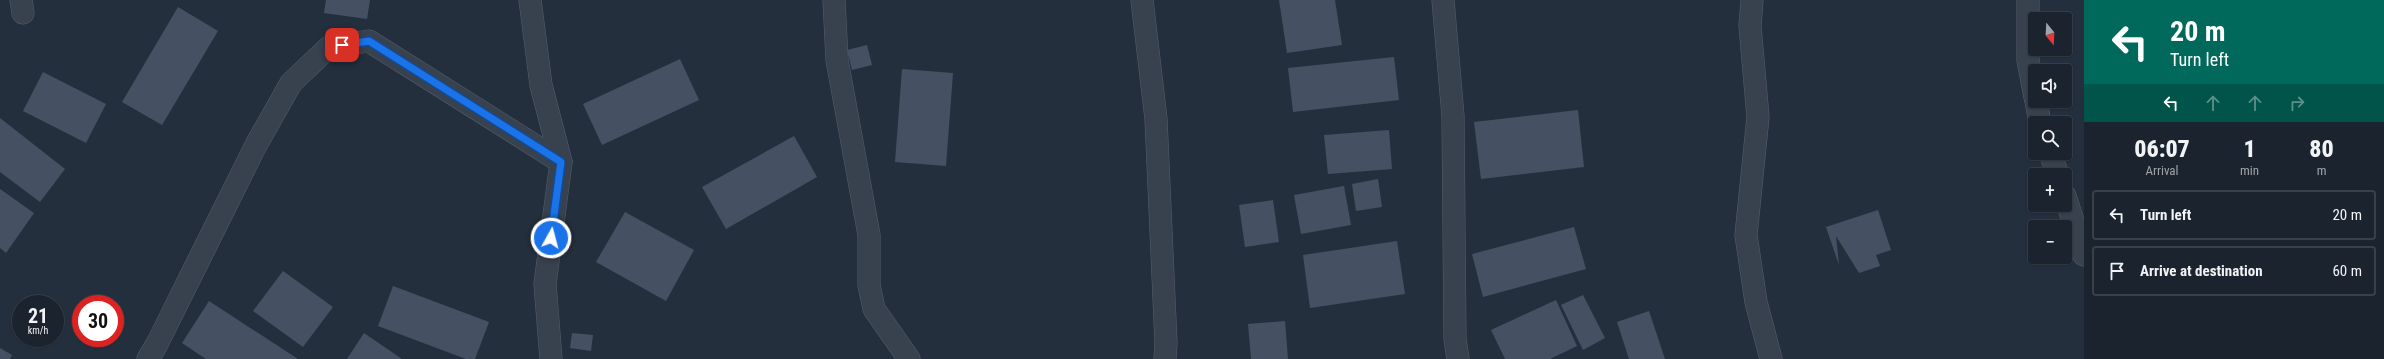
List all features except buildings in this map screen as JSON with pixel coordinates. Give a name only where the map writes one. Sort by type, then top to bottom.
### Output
[{"type":"street","points":[[530,0],[541,85],[561,162],[545,284],[551,359]]},
{"type":"street","points":[[834,0],[837,60],[869,235],[869,285],[874,309],[909,359]]},
{"type":"street","points":[[1142,0],[1156,119],[1166,343],[1165,359]]},
{"type":"street","points":[[1443,0],[1453,116],[1454,339],[1458,359]]},
{"type":"street","points":[[1752,0],[1750,26],[1758,117],[1746,235],[1756,302],[1771,359]]},
{"type":"street","points":[[2028,0],[2029,64]]},
{"type":"street","points":[[148,359],[161,337],[256,145],[291,83],[329,47],[369,41],[561,162]]},
{"type":"street","points":[[2070,212],[2084,255]]},
{"type":"route","points":[[342,45],[369,41],[561,162],[551,238]]}]
